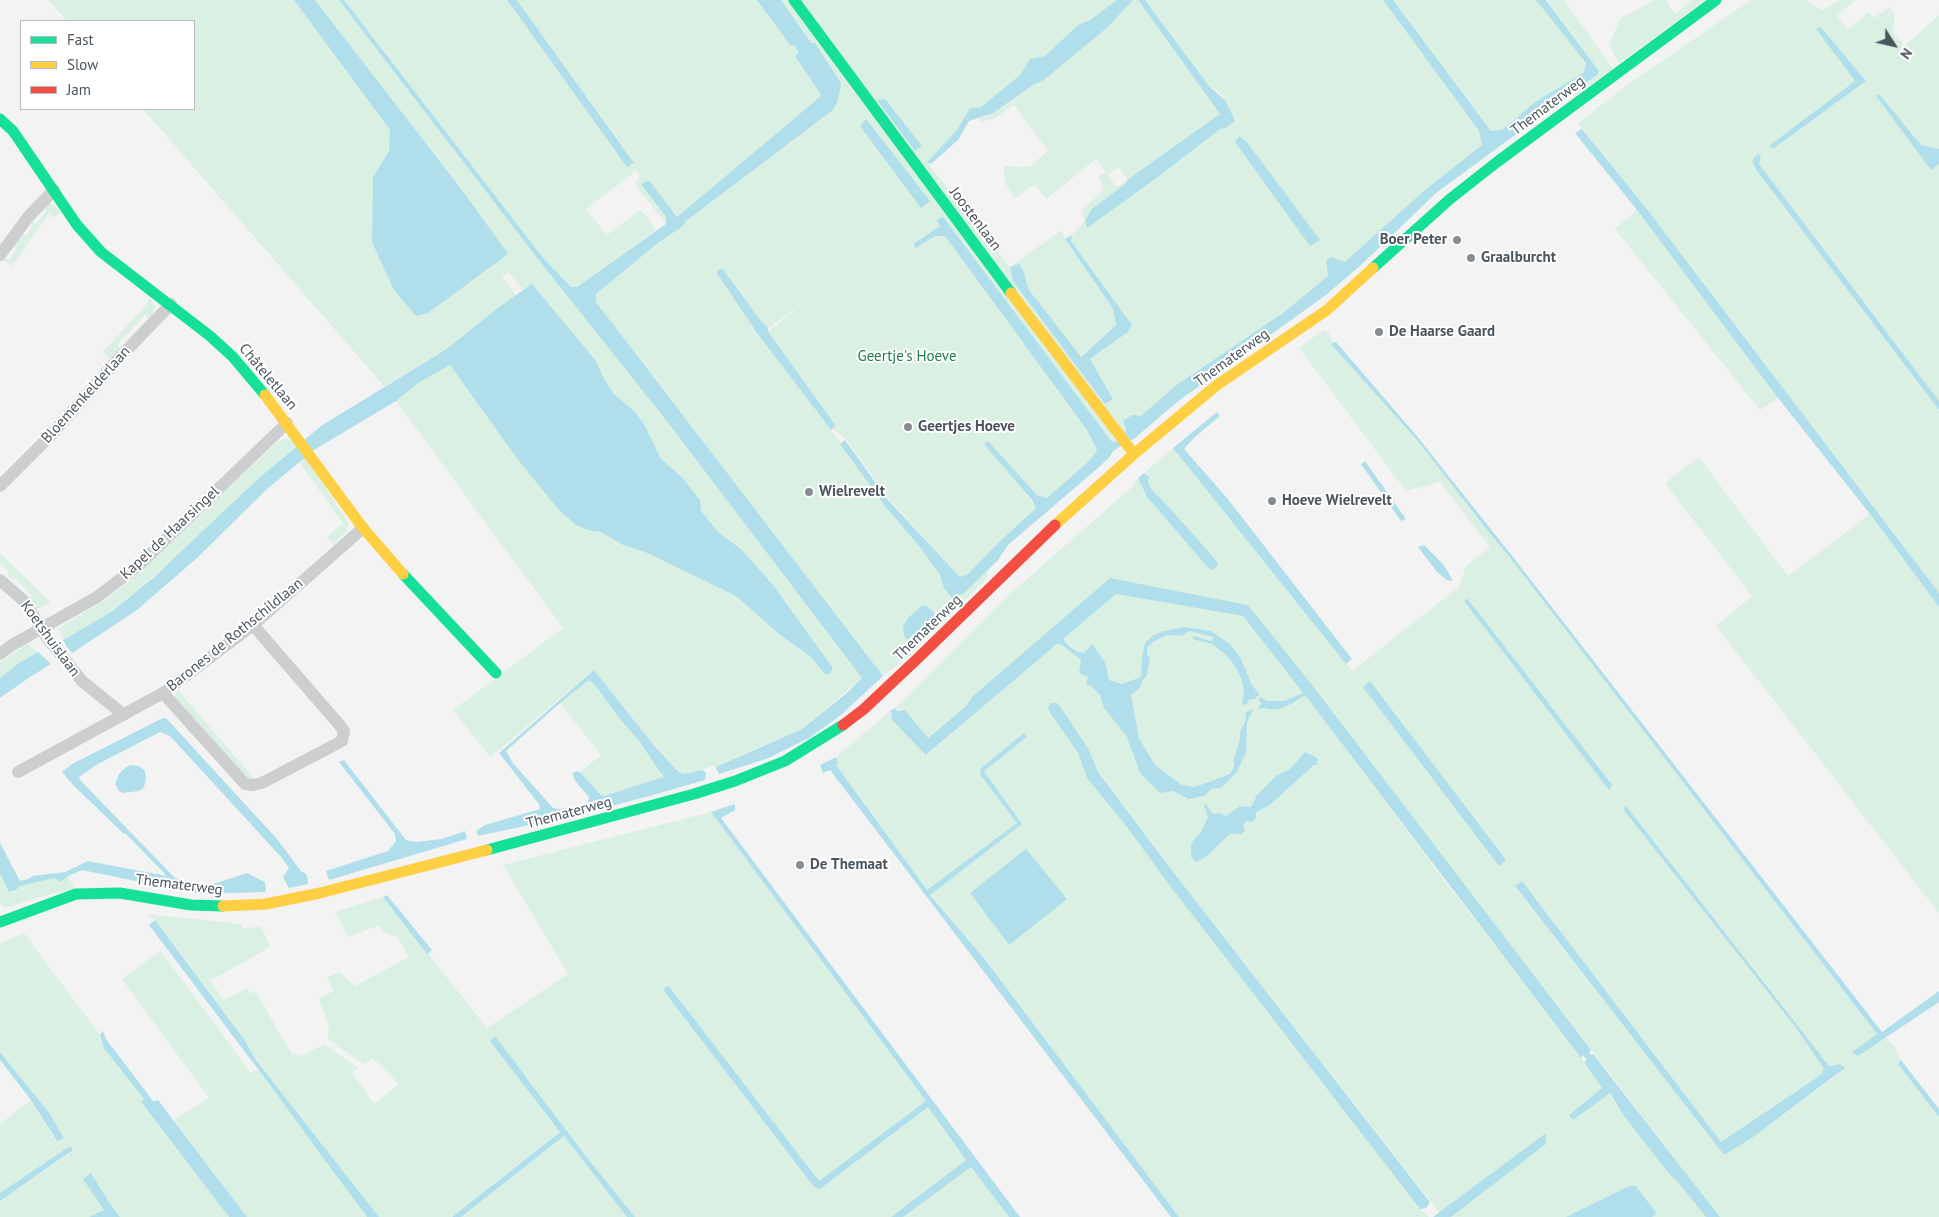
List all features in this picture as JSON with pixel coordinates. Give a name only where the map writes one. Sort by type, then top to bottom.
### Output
[{"type":"street","name":"Joostenlaan","points":[[794,0],[1037,328],[1131,450]]},
{"type":"street","name":"Thematerweg","points":[[0,922],[76,894],[120,893],[192,905],[228,906],[266,904],[320,893],[573,828],[736,782],[785,761],[839,728],[864,709],[1131,450],[1217,385],[1327,310],[1437,209],[1497,162],[1716,0]]},
{"type":"street","name":"Châteletlaan","points":[[0,119],[13,131],[77,225],[101,252],[171,304],[233,357],[254,380],[363,528],[402,573],[496,673]]},
{"type":"street","points":[[0,255],[28,217],[54,190]]},
{"type":"street","name":"Bloemenkelderlaan","points":[[0,486],[52,434],[171,304]]},
{"type":"street","name":"Kapel de Haarsingel","points":[[0,654],[45,633],[140,564],[287,423]]},
{"type":"street","name":"Barones de Rothschildlaan","points":[[18,772],[163,694],[253,625],[363,528]]},
{"type":"street","name":"Koetshuislaan","points":[[0,580],[25,602],[70,668],[82,681],[124,715]]},
{"type":"street","points":[[163,694],[245,784],[253,785],[262,782],[342,741],[344,731],[253,625]]},
{"type":"green space","points":[[48,0],[294,0],[390,130],[389,151],[373,177],[428,313],[507,254],[462,190],[315,0],[339,0],[534,254],[669,424],[862,678],[802,729],[752,750],[716,768],[713,765],[702,770],[683,774],[656,748],[594,670],[490,757],[453,710],[563,628],[396,401],[418,383],[450,365],[518,460],[532,476],[591,531],[601,532],[623,545],[645,552],[736,596],[779,634],[810,656],[825,674],[833,668],[773,585],[719,533],[701,511],[700,500],[682,477],[661,459],[644,424],[635,412],[614,394],[604,379],[596,361],[532,285],[524,291],[508,272],[502,277],[517,296],[499,307],[448,348],[384,386],[144,110],[195,110],[195,20],[66,20]]},
{"type":"green space","points":[[344,0],[507,0],[561,75],[634,162],[517,0],[757,0],[790,45],[794,46],[799,53],[796,56],[821,96],[677,217],[649,180],[641,184],[666,217],[666,224],[635,183],[640,176],[636,171],[586,209],[607,235],[640,210],[656,230],[577,287],[570,287],[544,259]]},
{"type":"green space","name":"Geertje's Hoeve","points":[[781,0],[1117,0],[1090,20],[1078,25],[1045,56],[1030,59],[1020,75],[981,107],[970,108],[957,130],[927,162],[1010,267],[1062,230],[1065,239],[1113,310],[1116,325],[1080,357],[1029,290],[1023,270],[1011,267],[1105,404],[1113,399],[1090,359],[1128,332],[1132,325],[1071,241],[1072,235],[1085,221],[1081,211],[1103,191],[1098,174],[1107,173],[1096,159],[1046,199],[1035,184],[1014,199],[1005,182],[1003,166],[1029,167],[1048,151],[1014,105],[995,118],[980,122],[979,119],[993,113],[1033,85],[1044,80],[1108,27],[1133,0],[1138,0],[1220,114],[1127,180],[1125,184],[1092,209],[1220,129],[1226,128],[1225,100],[1219,92],[1209,86],[1145,0],[1383,0],[1479,131],[1482,145],[1426,189],[1345,262],[1331,257],[1328,276],[1283,313],[1175,386],[1141,416],[1123,421],[1126,429],[1125,435],[1117,442],[1111,442],[944,218],[941,217],[938,220],[940,226],[913,244],[916,248],[935,236],[945,236],[1087,430],[1097,450],[1090,460],[1047,498],[1037,495],[988,441],[1036,508],[968,574],[960,577],[889,499],[846,439],[832,428],[765,334],[814,295],[768,329],[716,272],[757,333],[831,430],[885,506],[920,546],[940,575],[944,588],[964,593],[988,569],[987,578],[908,657],[883,676],[596,302],[596,294],[659,242],[682,227],[686,221],[833,110],[811,44]],"holes":[[[1119,167],[1127,180],[1116,187],[1108,174]]]},
{"type":"green space","points":[[1393,0],[1536,0],[1586,63],[1584,72],[1535,102],[1502,130],[1491,131]]},
{"type":"green space","points":[[1547,0],[1564,0],[1613,69],[1571,98],[1599,71]]},
{"type":"green space","points":[[1655,0],[1667,0],[1671,9],[1676,13],[1692,0],[1706,0],[1619,63],[1609,45],[1621,18]]},
{"type":"green space","points":[[1751,0],[1805,0],[1822,10],[1839,0],[1856,0],[1836,16],[1848,29],[1869,12],[1874,18],[1889,7],[1895,14],[1893,33],[1905,46],[1939,15],[1939,149],[1921,145],[1879,95],[1876,96],[1931,170],[1939,164],[1939,401],[1759,164],[1761,157],[1758,153],[1752,161],[1757,171],[1939,410],[1939,593],[1643,204],[1578,123],[1630,83]],"holes":[[[1821,27],[1866,81],[1773,149],[1771,145],[1855,81],[1817,30]]]},
{"type":"green space","points":[[48,203],[61,212],[53,218],[49,213],[12,266],[4,260],[5,258],[9,260],[17,249],[13,247],[22,233],[26,236],[33,225],[29,222],[31,220],[36,224],[46,212],[41,207]]},
{"type":"green space","points":[[1637,210],[1778,398],[1760,410],[1615,229]]},
{"type":"green space","points":[[150,298],[155,307],[152,315],[149,319],[145,315],[117,345],[120,349],[110,359],[103,352],[146,305]]},
{"type":"green space","points":[[1323,330],[1328,332],[1332,344],[1417,440],[1508,555],[1877,1034],[1853,1052],[1858,1056],[1885,1036],[1894,1046],[1901,1060],[1898,1064],[1939,1117],[1939,1217],[1720,1217],[1248,605],[1110,578],[972,697],[966,706],[927,738],[905,710],[897,711],[895,708],[1004,599],[1131,488],[1138,478],[1147,497],[1210,570],[1214,569],[1216,560],[1152,490],[1148,483],[1149,477],[1144,473],[1173,448],[1352,671],[1459,587],[1466,566],[1490,547],[1440,482],[1406,491],[1299,348]],"holes":[[[1467,598],[1609,789],[1464,601]],[[1522,881],[1721,1142],[1822,1074],[1824,1069],[1794,1025],[1829,1066],[1840,1064],[1839,1074],[1752,1138],[1724,1155],[1515,887]]]},
{"type":"green space","points":[[284,439],[289,439],[297,445],[260,477],[175,558],[111,612],[63,640],[59,628],[108,598],[141,571],[275,444]]},
{"type":"green space","points":[[305,457],[348,522],[347,531],[333,544],[327,537],[343,523],[299,462]]},
{"type":"green space","points":[[1699,457],[1788,576],[1870,514],[1939,607],[1939,913],[1716,626],[1752,596],[1665,483]]},
{"type":"green space","points":[[0,553],[51,603],[37,609],[29,599],[32,596],[14,577],[11,579],[7,575],[9,572],[0,564]]},
{"type":"green space","points":[[1116,594],[1243,616],[1303,693],[1284,701],[1261,703],[1262,708],[1279,710],[1305,694],[1457,897],[1572,1045],[1602,1088],[1570,1114],[1573,1120],[1609,1093],[1624,1116],[1669,1174],[1706,1217],[1652,1217],[1657,1214],[1636,1186],[1629,1186],[1566,1217],[1451,1217],[1546,1144],[1441,1213],[1439,1212],[1167,864],[1098,772],[1089,750],[1051,714],[1078,753],[1087,778],[1127,827],[1167,882],[1420,1209],[1429,1217],[1179,1217],[987,962],[930,894],[1022,824],[984,771],[1026,738],[1024,734],[980,769],[981,776],[1017,823],[927,890],[836,765],[838,762],[836,757],[890,711],[892,719],[927,755],[1057,644],[1061,644],[1081,660],[1081,668],[1088,677],[1091,686],[1100,695],[1104,708],[1127,737],[1140,773],[1160,793],[1173,791],[1189,800],[1205,796],[1211,789],[1221,788],[1246,753],[1247,723],[1252,710],[1245,713],[1246,719],[1240,732],[1240,739],[1234,758],[1234,767],[1230,774],[1195,787],[1182,785],[1155,765],[1139,738],[1131,695],[1140,688],[1147,675],[1149,668],[1147,647],[1167,635],[1182,636],[1189,631],[1209,634],[1214,637],[1212,641],[1194,636],[1193,639],[1212,644],[1226,655],[1234,665],[1241,678],[1244,690],[1243,705],[1256,691],[1230,644],[1210,631],[1184,627],[1164,631],[1145,643],[1141,677],[1122,684],[1109,680],[1105,662],[1092,644],[1084,653],[1078,652],[1063,639]],"holes":[[[1305,752],[1318,765],[1314,765],[1271,804],[1247,821],[1243,825],[1245,827],[1230,834],[1207,856],[1194,839],[1201,832],[1208,817],[1205,804],[1213,814],[1220,813],[1226,816],[1240,806],[1251,807],[1257,795],[1277,775],[1289,770]]]},
{"type":"green space","points":[[27,644],[38,652],[19,663],[0,678],[0,663]]},
{"type":"green space","points":[[589,680],[639,741],[663,774],[663,777],[605,796],[601,795],[580,772],[601,755],[560,703]]},
{"type":"green space","points":[[178,690],[252,778],[245,778],[174,697]]},
{"type":"green space","points":[[711,812],[926,1101],[819,1182],[668,985],[663,990],[814,1187],[820,1189],[928,1107],[966,1160],[891,1217],[635,1217],[585,1155],[524,1073],[491,1041],[560,1131],[452,1217],[379,1217],[258,1062],[246,1042],[175,946],[155,920],[147,914],[241,924],[243,929],[261,926],[270,947],[210,981],[224,1000],[247,988],[251,994],[255,991],[292,1054],[302,1056],[324,1044],[358,1068],[352,1073],[374,1104],[399,1084],[373,1058],[363,1064],[328,1039],[329,1028],[319,998],[334,991],[327,977],[340,972],[355,986],[409,957],[397,937],[381,931],[380,925],[348,937],[335,912],[383,897],[487,1028],[568,974],[503,865]]},
{"type":"green space","points":[[0,873],[9,892],[16,890],[20,886],[54,877],[61,882],[68,876],[75,890],[55,893],[4,908],[0,904]]},
{"type":"green space","points":[[24,933],[100,1035],[104,1048],[145,1099],[141,1103],[229,1217],[120,1217],[109,1202],[103,1207],[104,1210],[89,1217],[0,1217],[0,1201],[69,1154],[70,1146],[0,1194],[0,1124],[31,1100],[56,1141],[64,1138],[50,1114],[0,1052],[0,944]]},
{"type":"green space","points":[[161,951],[250,1072],[259,1071],[270,1085],[367,1217],[247,1217],[174,1120],[209,1098],[122,979]]},
{"type":"green space","points":[[564,1136],[627,1217],[461,1217]]},
{"type":"green space","points":[[971,1167],[1009,1217],[903,1217],[967,1168]]},
{"type":"water","points":[[294,0],[315,0],[462,190],[508,254],[428,313],[416,316],[394,290],[372,242],[373,177],[389,151],[390,130]]},
{"type":"water","points":[[339,0],[344,0],[544,259],[571,287],[577,287],[666,224],[666,217],[641,184],[649,180],[677,217],[821,96],[795,56],[799,53],[795,46],[790,45],[757,0],[781,0],[811,43],[815,43],[841,83],[838,100],[833,110],[686,221],[682,227],[659,242],[596,294],[596,302],[883,676],[841,715],[809,738],[766,759],[719,774],[716,768],[718,766],[802,729],[848,692],[862,678],[669,424],[534,254]]},
{"type":"water","points":[[507,0],[517,0],[634,163],[627,167]]},
{"type":"water","points":[[1117,0],[1133,0],[1108,27],[1044,80],[1033,85],[993,113],[969,121],[958,140],[931,164],[927,162],[957,130],[970,108],[981,107],[1020,75],[1030,59],[1045,56],[1078,25],[1090,20]]},
{"type":"water","points":[[1138,0],[1145,0],[1209,86],[1225,100],[1235,121],[1226,128],[1220,129],[1087,228],[1085,221],[1092,209],[1125,184],[1127,180],[1220,114]]},
{"type":"water","points":[[1383,0],[1393,0],[1491,131],[1502,130],[1535,102],[1584,72],[1586,63],[1536,0],[1546,0],[1599,71],[1597,75],[1436,193],[1361,265],[1326,295],[1177,402],[1134,439],[1113,451],[1109,458],[1008,545],[998,560],[964,593],[953,599],[944,588],[940,575],[920,547],[885,506],[840,444],[845,440],[888,500],[960,577],[968,574],[1036,508],[1032,500],[984,444],[988,441],[1037,495],[1047,498],[1090,460],[1097,450],[1087,430],[945,236],[935,236],[916,248],[913,244],[940,226],[937,220],[941,217],[944,218],[1111,441],[1117,442],[1125,435],[1126,429],[1123,421],[1132,415],[1141,416],[1175,386],[1283,313],[1328,276],[1326,261],[1331,257],[1345,262],[1426,189],[1482,145],[1479,131]]},
{"type":"water","points":[[1821,27],[1866,81],[1773,149],[1770,145],[1855,81],[1816,29]]},
{"type":"water","points":[[1879,94],[1921,145],[1939,149],[1939,164],[1931,170],[1876,96]]},
{"type":"water","points":[[885,99],[922,146],[915,151],[877,100]]},
{"type":"water","points":[[866,119],[930,201],[921,208],[860,126]]},
{"type":"water","points":[[1582,129],[1643,204],[1939,593],[1939,607],[1870,514],[1778,398],[1637,210],[1575,133]]},
{"type":"water","points":[[1239,136],[1246,141],[1320,240],[1310,246],[1235,142]]},
{"type":"water","points":[[1758,153],[1761,157],[1759,164],[1939,401],[1939,410],[1757,171],[1752,161]]},
{"type":"water","points":[[1072,235],[1071,241],[1132,325],[1128,332],[1090,359],[1113,399],[1105,404],[1013,281],[1010,267],[1019,264],[1023,270],[1029,290],[1081,357],[1116,325],[1113,309],[1065,239]]},
{"type":"water","points":[[722,268],[760,320],[767,326],[769,333],[836,426],[831,430],[757,333],[716,272]]},
{"type":"water","points":[[532,284],[596,361],[604,379],[614,394],[635,412],[644,424],[661,459],[682,477],[700,500],[701,511],[719,533],[742,550],[773,585],[833,668],[830,674],[825,674],[810,656],[779,634],[736,596],[645,552],[623,545],[601,532],[591,531],[576,525],[560,511],[518,460],[450,365],[418,383],[396,401],[314,450],[266,490],[197,558],[137,610],[72,653],[67,647],[63,640],[111,612],[153,578],[260,477],[321,426],[448,348],[499,307]]},
{"type":"water","points":[[1336,342],[1416,435],[1509,552],[1882,1032],[1939,991],[1939,1002],[1858,1056],[1852,1052],[1877,1034],[1508,555],[1417,440],[1331,344]]},
{"type":"water","points":[[1217,412],[1220,416],[1184,449],[1227,498],[1352,659],[1346,664],[1173,448]]},
{"type":"water","points":[[1365,461],[1406,519],[1401,521],[1361,464]]},
{"type":"water","points":[[1144,473],[1149,477],[1148,483],[1152,490],[1216,560],[1218,565],[1214,569],[1210,570],[1147,497],[1138,478]]},
{"type":"water","points":[[1424,545],[1444,565],[1453,581],[1447,580],[1437,572],[1418,547]]},
{"type":"water","points":[[1110,578],[1248,605],[1312,685],[1591,1050],[1589,1052],[1591,1055],[1593,1054],[1720,1217],[1706,1217],[1669,1174],[1624,1116],[1610,1093],[1573,1120],[1569,1115],[1602,1088],[1584,1062],[1587,1060],[1583,1055],[1581,1058],[1305,695],[1278,710],[1258,709],[1261,703],[1258,700],[1260,697],[1268,701],[1284,701],[1303,693],[1243,616],[1116,594],[1063,639],[1078,652],[1084,653],[1092,644],[1105,662],[1109,680],[1122,684],[1141,677],[1145,643],[1154,635],[1164,631],[1184,627],[1211,631],[1230,644],[1240,657],[1252,685],[1259,694],[1255,699],[1249,699],[1247,704],[1242,705],[1244,690],[1241,678],[1226,655],[1212,644],[1192,639],[1194,636],[1211,641],[1214,637],[1189,631],[1182,636],[1167,635],[1147,647],[1147,654],[1150,658],[1147,675],[1140,688],[1131,695],[1139,738],[1155,765],[1182,785],[1195,787],[1230,774],[1234,767],[1234,758],[1240,739],[1240,732],[1246,719],[1245,713],[1253,709],[1247,723],[1246,753],[1236,773],[1221,788],[1211,789],[1205,796],[1190,800],[1173,791],[1160,793],[1140,773],[1127,737],[1104,708],[1100,695],[1091,686],[1086,684],[1088,677],[1079,673],[1081,660],[1061,644],[1057,644],[926,755],[891,719],[890,711],[895,708],[897,711],[905,710],[928,738],[966,706],[972,697]]},
{"type":"water","points":[[1467,598],[1612,785],[1609,790],[1464,601]]},
{"type":"water","points":[[922,606],[927,606],[937,616],[938,623],[917,644],[913,644],[904,636],[903,626],[909,617]]},
{"type":"water","points":[[38,652],[51,664],[0,698],[0,678],[19,663]]},
{"type":"water","points":[[594,670],[656,748],[679,772],[684,774],[702,770],[706,772],[705,780],[653,795],[600,809],[588,810],[563,818],[478,836],[476,831],[485,825],[540,809],[539,804],[499,753]],"holes":[[[589,680],[595,685],[619,718],[639,741],[663,774],[663,777],[604,796],[580,772],[576,771],[572,774],[576,782],[589,797],[588,803],[560,809],[553,808],[512,762],[506,751]]]},
{"type":"water","points":[[1370,681],[1506,860],[1499,866],[1363,687]]},
{"type":"water","points":[[1050,703],[1057,703],[1089,750],[1098,772],[1167,864],[1430,1202],[1426,1208],[1420,1209],[1167,882],[1127,827],[1087,778],[1078,753],[1048,708]]},
{"type":"water","points":[[166,718],[277,839],[301,871],[307,875],[308,884],[289,888],[283,877],[289,868],[282,858],[170,736],[160,732],[96,765],[79,777],[80,780],[175,878],[199,884],[213,884],[247,873],[265,882],[265,892],[199,894],[82,870],[68,876],[61,882],[54,878],[20,886],[16,890],[9,892],[0,873],[0,843],[20,881],[33,876],[65,872],[88,861],[167,876],[62,772],[72,764]]},
{"type":"water","points":[[1024,733],[1027,737],[984,771],[1022,824],[930,895],[987,962],[1179,1217],[1171,1217],[830,770],[823,773],[820,765],[836,757],[838,763],[836,765],[927,890],[1017,823],[981,776],[980,769]]},
{"type":"water","points":[[1305,752],[1317,758],[1318,765],[1314,765],[1271,804],[1256,813],[1256,818],[1252,822],[1247,821],[1243,825],[1245,830],[1242,834],[1230,834],[1207,856],[1196,862],[1191,857],[1191,845],[1201,832],[1208,817],[1204,806],[1205,803],[1213,814],[1220,813],[1226,816],[1240,806],[1251,807],[1257,795],[1277,775],[1289,770]]},
{"type":"water","points":[[344,760],[406,840],[415,842],[442,839],[465,831],[467,839],[329,880],[326,871],[388,851],[396,841],[395,834],[339,762]]},
{"type":"water","points":[[131,765],[139,766],[145,771],[144,787],[139,791],[123,793],[118,790],[115,784],[119,774]]},
{"type":"water","points":[[735,804],[735,810],[721,818],[1020,1217],[1009,1217],[971,1167],[903,1217],[891,1217],[966,1160],[928,1107],[820,1189],[814,1187],[663,990],[668,985],[819,1181],[926,1101],[711,812]]},
{"type":"water","points":[[1626,806],[1829,1066],[1840,1064],[1845,1068],[1752,1138],[1724,1155],[1515,886],[1522,881],[1721,1142],[1822,1074],[1824,1069],[1794,1025],[1623,809]]},
{"type":"water","points":[[1026,849],[1067,899],[1009,945],[970,893]]},
{"type":"water","points":[[387,895],[432,950],[427,954],[383,897]]},
{"type":"water","points":[[155,920],[246,1042],[256,1060],[379,1217],[367,1217],[149,925]]},
{"type":"water","points":[[103,1031],[106,1039],[153,1101],[158,1100],[247,1217],[229,1217],[141,1102],[144,1099],[104,1048],[100,1035]]},
{"type":"water","points":[[495,1036],[585,1155],[635,1217],[627,1217],[564,1136],[461,1217],[452,1217],[560,1132],[490,1041]]},
{"type":"water","points":[[0,1052],[50,1114],[64,1138],[57,1141],[31,1100],[0,1060]]},
{"type":"water","points":[[1901,1060],[1939,1109],[1939,1117],[1898,1064]]},
{"type":"water","points":[[1546,1133],[1546,1144],[1451,1217],[1433,1217]]},
{"type":"water","points":[[70,1146],[73,1150],[0,1201],[0,1193]]},
{"type":"water","points":[[91,1173],[120,1217],[89,1217],[104,1210],[83,1179]]},
{"type":"water","points":[[1629,1186],[1636,1186],[1657,1214],[1652,1217],[1566,1217]]},
{"type":"traffic: fast","points":[[794,0],[1011,293]]},
{"type":"traffic: fast","points":[[1373,268],[1450,199],[1497,162],[1716,0]]},
{"type":"traffic: fast","points":[[0,119],[13,131],[77,225],[101,252],[210,336],[233,357],[265,395]]},
{"type":"traffic: fast","points":[[403,574],[496,673]]},
{"type":"traffic: fast","points":[[487,850],[694,794],[735,781],[785,761],[843,725]]},
{"type":"traffic: fast","points":[[0,922],[76,894],[120,893],[191,905],[223,906]]},
{"type":"traffic: slow","points":[[1055,525],[1134,454],[1217,385],[1327,310],[1373,268]]},
{"type":"traffic: slow","points":[[1011,293],[1134,454]]},
{"type":"traffic: slow","points":[[265,395],[363,528],[403,574]]},
{"type":"traffic: slow","points":[[223,906],[266,904],[320,893],[487,850]]},
{"type":"traffic: jam","points":[[843,725],[864,709],[916,660],[1055,525]]},
{"type":"place","name":"Boer Peter","points":[[1457,240]]},
{"type":"place","name":"Graalburcht","points":[[1471,258]]},
{"type":"place","name":"De Haarse Gaard","points":[[1379,332]]},
{"type":"place","name":"Geertjes Hoeve","points":[[908,427]]},
{"type":"place","name":"Wielrevelt","points":[[809,492]]},
{"type":"place","name":"Hoeve Wielrevelt","points":[[1272,501]]},
{"type":"place","name":"De Themaat","points":[[800,865]]}]
